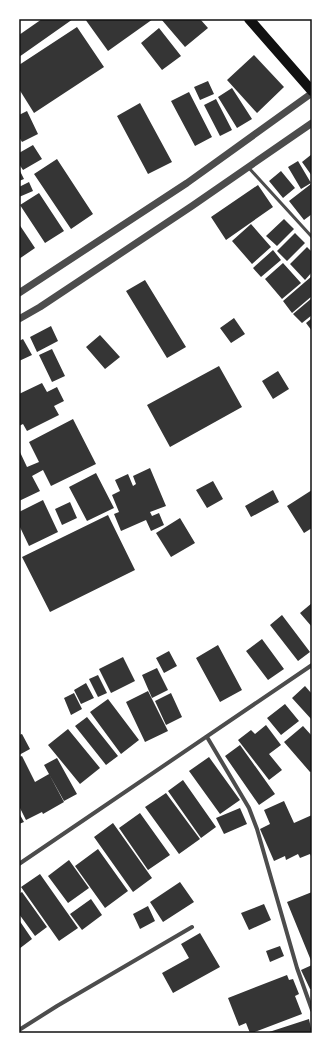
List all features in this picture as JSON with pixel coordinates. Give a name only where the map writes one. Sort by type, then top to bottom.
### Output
[{"type":"main road","points":[[249,19],[312,92]]},
{"type":"street","points":[[19,293],[187,183],[312,92]]},
{"type":"street","points":[[19,319],[40,307],[248,168],[312,123]]},
{"type":"street","points":[[19,864],[312,665]]},
{"type":"street","points":[[207,737],[249,808],[257,829],[296,968],[312,1010]]},
{"type":"street","points":[[19,1030],[192,927]]},
{"type":"lane","points":[[248,168],[312,237]]},
{"type":"building","points":[[42,19],[73,19],[19,57],[19,35]]},
{"type":"building","points":[[85,19],[153,19],[108,51]]},
{"type":"building","points":[[161,19],[200,19],[208,28],[185,47]]},
{"type":"building","points":[[77,27],[104,67],[34,113],[19,89],[19,65]]},
{"type":"building","points":[[159,28],[181,56],[162,70],[141,43]]},
{"type":"building","points":[[254,55],[284,87],[257,113],[227,80]]},
{"type":"building","points":[[208,81],[214,94],[200,100],[194,87]]},
{"type":"building","points":[[232,88],[252,119],[237,128],[218,97]]},
{"type":"building","points":[[189,92],[212,137],[195,146],[171,101]]},
{"type":"building","points":[[216,99],[232,130],[220,136],[204,105]]},
{"type":"building","points":[[140,103],[172,162],[148,174],[117,116]]},
{"type":"building","points":[[27,111],[38,134],[22,142],[19,137],[19,115]]},
{"type":"building","points":[[33,145],[42,159],[23,170],[19,164],[19,153]]},
{"type":"building","points":[[312,154],[312,176],[302,162]]},
{"type":"building","points":[[57,159],[93,214],[71,229],[34,174]]},
{"type":"building","points":[[298,161],[311,183],[301,189],[288,167]]},
{"type":"building","points":[[19,169],[24,179],[19,181]]},
{"type":"building","points":[[281,171],[295,188],[283,198],[269,181]]},
{"type":"building","points":[[29,182],[33,191],[19,197],[19,187]]},
{"type":"building","points":[[311,184],[312,214],[304,220],[289,201]]},
{"type":"building","points":[[258,185],[273,207],[226,240],[211,217]]},
{"type":"building","points":[[39,193],[64,231],[45,243],[20,205]]},
{"type":"building","points":[[284,219],[294,229],[277,246],[266,236]]},
{"type":"building","points":[[19,224],[35,248],[19,259]]},
{"type":"building","points":[[251,224],[271,247],[252,264],[232,241]]},
{"type":"building","points":[[295,233],[305,243],[287,261],[277,251]]},
{"type":"building","points":[[307,247],[312,252],[312,272],[305,280],[290,264]]},
{"type":"building","points":[[273,250],[281,260],[261,277],[253,268]]},
{"type":"building","points":[[283,263],[301,283],[282,299],[265,279]]},
{"type":"building","points":[[312,276],[312,296],[292,313],[283,301]]},
{"type":"building","points":[[145,280],[186,347],[167,358],[126,291]]},
{"type":"building","points":[[312,298],[312,315],[302,323],[293,314]]},
{"type":"building","points":[[234,318],[245,334],[231,343],[220,328]]},
{"type":"building","points":[[312,318],[312,331],[306,323]]},
{"type":"building","points":[[51,326],[58,341],[37,352],[30,337]]},
{"type":"building","points":[[100,335],[120,357],[105,369],[86,347]]},
{"type":"building","points":[[23,339],[32,355],[19,361],[19,341]]},
{"type":"building","points":[[52,349],[65,376],[52,382],[39,355]]},
{"type":"building","points":[[219,366],[242,407],[170,447],[147,405]]},
{"type":"building","points":[[278,371],[289,389],[273,399],[262,381]]},
{"type":"building","points":[[42,383],[47,392],[57,387],[64,401],[54,406],[59,415],[27,431],[23,424],[19,426],[19,394]]},
{"type":"building","points":[[73,419],[96,464],[51,486],[43,470],[32,476],[40,491],[19,501],[19,450],[27,467],[39,462],[29,442]]},
{"type":"building","points":[[150,468],[166,506],[150,512],[152,516],[159,513],[164,525],[151,531],[146,520],[121,531],[114,514],[119,512],[112,495],[120,491],[115,480],[128,474],[133,486],[136,484],[133,476]]},
{"type":"building","points":[[96,473],[114,508],[87,521],[69,487]]},
{"type":"building","points":[[213,481],[223,499],[207,508],[196,490]]},
{"type":"building","points":[[273,490],[279,502],[251,517],[245,506]]},
{"type":"building","points":[[312,490],[312,528],[304,533],[287,506]]},
{"type":"building","points":[[43,500],[58,532],[29,546],[19,525],[19,512]]},
{"type":"building","points":[[70,502],[77,518],[62,525],[55,509]]},
{"type":"building","points":[[108,515],[135,570],[50,612],[22,557]]},
{"type":"building","points":[[180,518],[195,543],[171,557],[156,533]]},
{"type":"building","points":[[312,603],[312,627],[300,613]]},
{"type":"building","points":[[282,615],[310,652],[298,661],[270,625]]},
{"type":"building","points":[[262,639],[284,669],[268,680],[246,651]]},
{"type":"building","points":[[218,645],[242,690],[220,702],[196,658]]},
{"type":"building","points":[[169,651],[177,666],[164,673],[156,658]]},
{"type":"building","points":[[123,657],[135,681],[111,693],[99,669]]},
{"type":"building","points":[[157,668],[168,690],[152,698],[142,675]]},
{"type":"building","points":[[98,675],[107,693],[98,697],[89,679]]},
{"type":"building","points":[[86,683],[94,698],[81,704],[74,690]]},
{"type":"building","points":[[305,686],[312,694],[312,720],[292,698]]},
{"type":"building","points":[[148,691],[168,731],[145,742],[126,702]]},
{"type":"building","points":[[74,693],[82,709],[71,715],[64,698]]},
{"type":"building","points":[[171,693],[182,717],[166,725],[155,701]]},
{"type":"building","points":[[108,699],[139,740],[121,754],[90,712]]},
{"type":"building","points":[[285,704],[299,721],[281,735],[267,718]]},
{"type":"building","points":[[87,717],[118,756],[106,765],[75,726]]},
{"type":"building","points":[[266,725],[281,745],[269,754],[282,770],[269,780],[238,740],[251,730],[255,734]]},
{"type":"building","points":[[303,726],[312,736],[312,771],[310,772],[284,742]]},
{"type":"building","points":[[68,729],[100,768],[80,784],[48,745]]},
{"type":"building","points":[[22,734],[30,749],[19,755],[19,735]]},
{"type":"building","points":[[240,745],[275,794],[259,805],[225,756]]},
{"type":"building","points":[[22,756],[35,782],[49,774],[64,802],[43,814],[42,812],[26,820],[19,806],[19,757]]},
{"type":"building","points":[[209,757],[240,800],[220,814],[189,771]]},
{"type":"building","points":[[57,758],[77,794],[64,801],[44,765]]},
{"type":"building","points":[[183,780],[216,827],[201,838],[168,791]]},
{"type":"building","points":[[166,793],[200,839],[179,854],[145,807]]},
{"type":"building","points":[[284,801],[294,823],[312,815],[312,858],[310,854],[300,858],[298,854],[286,860],[285,856],[274,861],[260,829],[270,824],[264,810]]},
{"type":"building","points":[[240,808],[247,824],[224,834],[216,818]]},
{"type":"building","points":[[19,813],[24,822],[19,824]]},
{"type":"building","points":[[140,813],[170,855],[148,870],[119,828]]},
{"type":"building","points":[[113,823],[152,878],[133,892],[94,837]]},
{"type":"building","points":[[98,849],[128,891],[105,908],[75,866]]},
{"type":"building","points":[[69,860],[89,888],[68,903],[48,876]]},
{"type":"building","points":[[40,874],[78,928],[59,941],[21,887]]},
{"type":"building","points":[[180,882],[194,902],[163,922],[150,902]]},
{"type":"building","points":[[22,892],[47,927],[35,936],[19,914],[19,894]]},
{"type":"building","points":[[312,892],[312,963],[287,902]]},
{"type":"building","points":[[91,899],[102,915],[82,930],[70,914]]},
{"type":"building","points":[[264,904],[271,920],[249,930],[241,913]]},
{"type":"building","points":[[148,906],[155,921],[140,929],[133,914]]},
{"type":"building","points":[[19,920],[32,939],[19,949]]},
{"type":"building","points":[[200,933],[220,967],[173,993],[162,973],[189,958],[181,944]]},
{"type":"building","points":[[280,946],[284,956],[270,962],[266,951]]},
{"type":"building","points":[[312,965],[312,989],[310,989],[301,970]]},
{"type":"building","points":[[287,975],[289,980],[293,979],[299,994],[295,996],[302,1014],[252,1033],[250,1033],[246,1023],[239,1026],[228,998]]},
{"type":"building","points":[[309,1019],[312,1033],[266,1033]]}]
